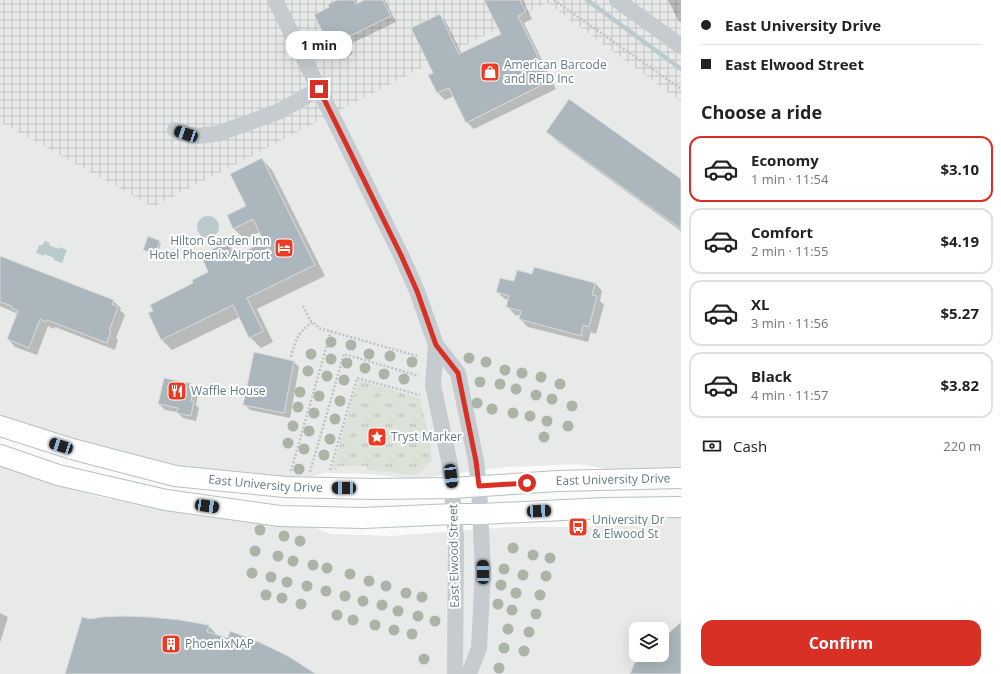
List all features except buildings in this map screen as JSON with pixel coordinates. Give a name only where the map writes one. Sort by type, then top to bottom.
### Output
[{"type":"main road","name":"East University Drive","points":[[0,426],[72,449],[175,476],[285,487],[373,489],[452,488],[558,481],[681,478]]},
{"type":"main road","points":[[0,455],[58,475],[166,500],[280,516],[363,518],[605,508],[681,507]]},
{"type":"street","name":"East Elwood Street","points":[[275,0],[401,255],[417,291],[436,345],[458,373],[476,461],[481,514],[483,572],[479,648],[469,674]]},
{"type":"street","points":[[617,0],[681,46]]},
{"type":"street","points":[[175,130],[198,136],[220,133],[280,111],[319,89]]},
{"type":"street","name":"East Elwood Street","points":[[436,345],[433,385],[450,465],[456,544],[455,674]]},
{"type":"path","points":[[554,0],[681,89]]},
{"type":"path","points":[[303,306],[312,323],[319,328],[417,356]]},
{"type":"path","points":[[291,357],[297,338],[304,328],[312,323]]},
{"type":"path","points":[[290,476],[331,331]]},
{"type":"path","points":[[310,474],[344,354],[419,376]]},
{"type":"path","points":[[330,470],[357,378],[422,396]]},
{"type":"shaded area","points":[[0,0],[681,0],[681,102],[547,3],[153,207],[0,122]]},
{"type":"shaded area","points":[[547,3],[681,102],[681,470],[617,471],[579,464],[506,467],[415,479],[368,474],[325,473],[298,480],[233,474],[153,461],[73,441],[0,417],[0,122],[153,207]]},
{"type":"shaded area","points":[[208,216],[216,219],[219,227],[216,235],[208,238],[200,235],[197,227],[200,219]]},
{"type":"shaded area","points":[[45,241],[50,243],[49,245],[67,250],[62,263],[45,254],[44,256],[36,253],[39,245],[42,245]]},
{"type":"shaded area","points":[[0,466],[42,481],[104,498],[194,515],[309,525],[331,534],[391,536],[511,527],[592,527],[649,515],[681,515],[681,674],[0,674]]},
{"type":"green space","points":[[358,380],[420,398],[430,442],[432,461],[421,472],[414,475],[367,470],[366,466],[338,466],[337,470],[332,470]]},
{"type":"waterway","points":[[587,0],[681,69]]},
{"type":"place","name":"American Barcode and RFID Inc","points":[[490,72]]},
{"type":"place","name":"Hilton Garden Inn Hotel Phoenix Airport","points":[[284,248]]},
{"type":"place","name":"Waffle House","points":[[177,391]]},
{"type":"place","name":"Tryst Marker","points":[[377,437]]},
{"type":"place","name":"University Dr & Elwood St","points":[[578,527]]},
{"type":"place","name":"PhoenixNAP","points":[[171,644]]},
{"type":"route","points":[[319,89],[401,255],[417,291],[436,345],[458,373],[476,461],[479,486],[527,483]]}]
